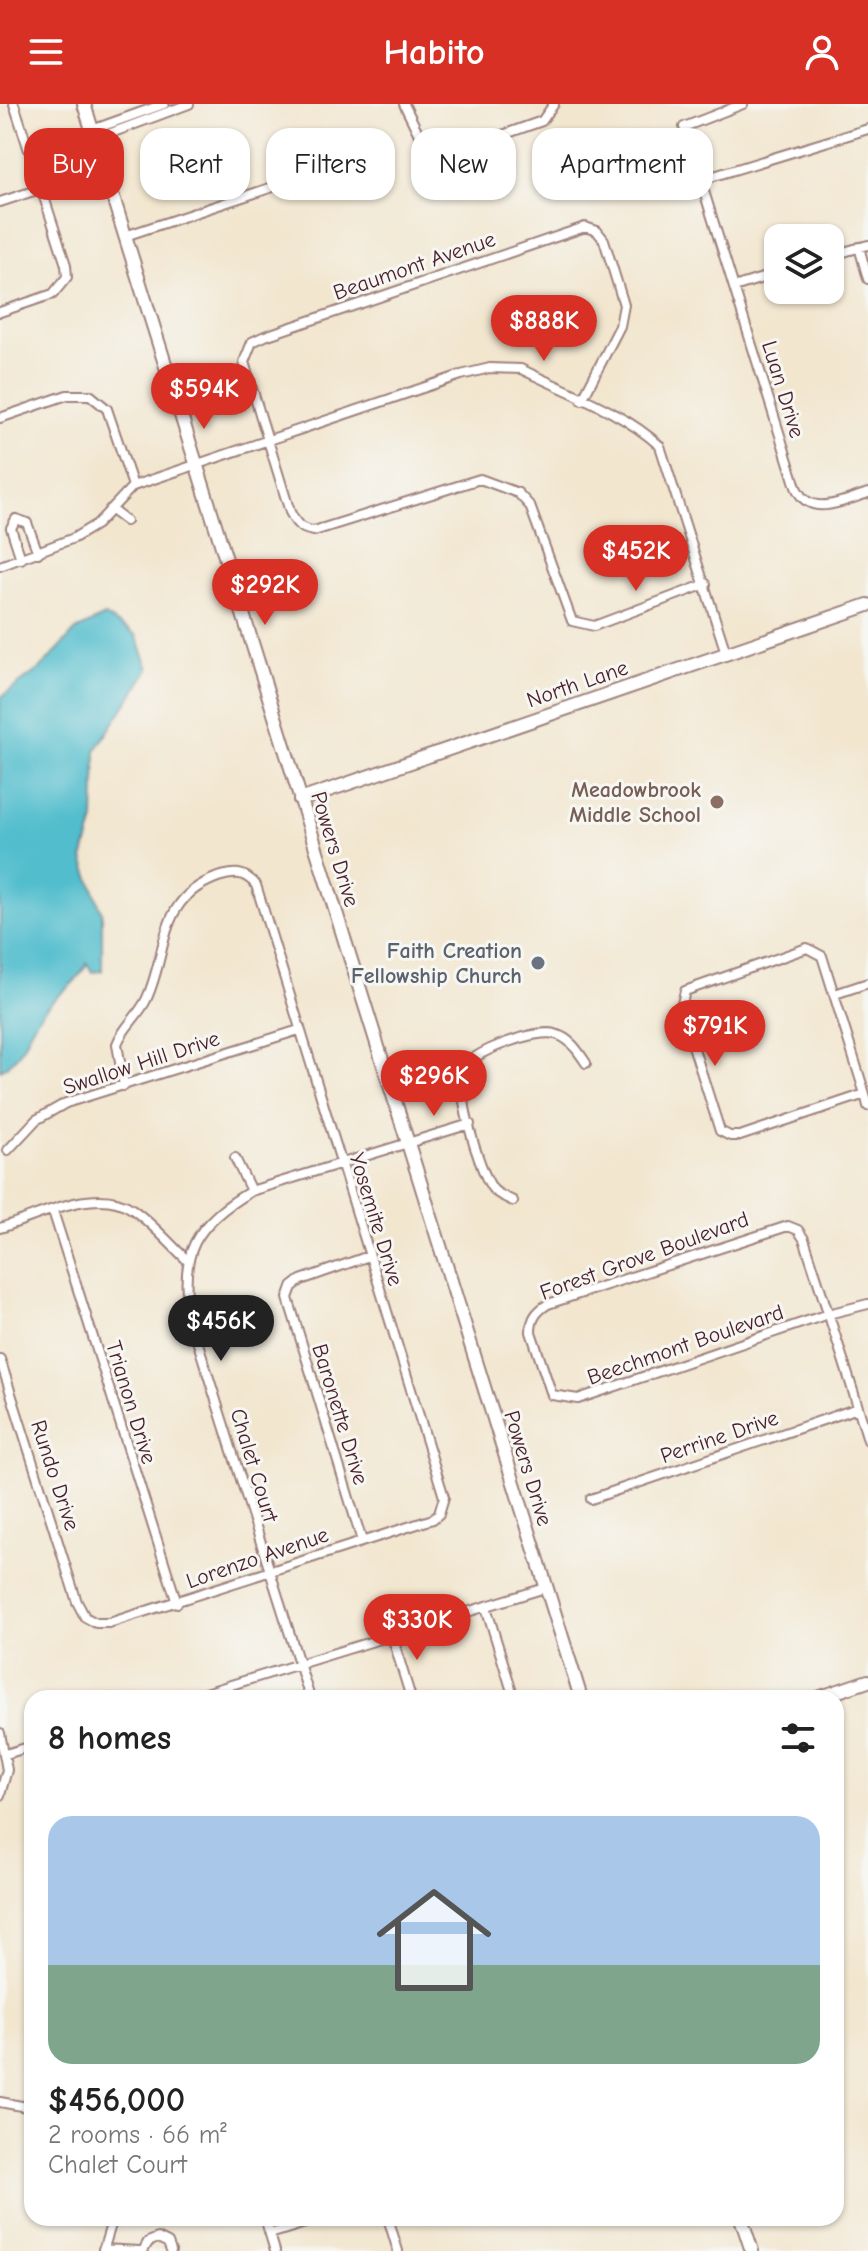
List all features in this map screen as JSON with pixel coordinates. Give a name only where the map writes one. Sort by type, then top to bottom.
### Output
[{"type":"street","points":[[14,104],[24,134]]},
{"type":"street","name":"Powers Drive","points":[[84,104],[91,128]]},
{"type":"street","points":[[107,128],[164,104]]},
{"type":"street","points":[[112,128],[189,104]]},
{"type":"street","points":[[404,104],[425,147],[435,155],[446,155],[542,121],[554,104]]},
{"type":"street","name":"Luan Drive","points":[[689,128],[743,104]]},
{"type":"street","points":[[713,176],[868,129]]},
{"type":"street","points":[[125,236],[266,189]]},
{"type":"street","points":[[0,202],[24,194]]},
{"type":"street","points":[[0,312],[53,294],[63,285],[66,265],[46,200]]},
{"type":"street","name":"Powers Drive","points":[[114,200],[578,1690]]},
{"type":"street","name":"Luan Drive","points":[[707,200],[800,499],[811,506],[827,506],[868,493]]},
{"type":"street","name":"Beaumont Avenue","points":[[268,440],[244,362],[252,342],[574,228],[597,231],[604,240],[624,305],[620,326],[582,400]]},
{"type":"street","points":[[863,246],[868,279]]},
{"type":"street","points":[[734,287],[764,277]]},
{"type":"street","points":[[0,566],[74,538],[97,524],[133,486],[490,368],[521,369],[644,432],[660,446],[726,653]]},
{"type":"street","points":[[0,418],[67,395],[90,395],[107,409],[133,486]]},
{"type":"street","points":[[268,440],[296,524],[314,531],[465,481],[495,482],[518,493],[530,506],[572,621],[594,626],[706,584]]},
{"type":"street","points":[[110,509],[126,521]]},
{"type":"street","points":[[21,559],[11,528],[16,519],[27,523],[38,553]]},
{"type":"street","name":"North Lane","points":[[300,800],[868,605]]},
{"type":"street","name":"Yosemite Drive","points":[[124,1086],[117,1044],[148,996],[177,904],[211,880],[234,872],[249,876],[256,885],[444,1497]]},
{"type":"street","points":[[865,1094],[740,1136],[730,1136],[720,1131],[681,1008],[685,991],[807,948],[815,950],[822,956],[835,994],[865,1094],[868,1106]]},
{"type":"street","points":[[835,994],[868,983]]},
{"type":"street","name":"Swallow Hill Drive","points":[[8,1150],[36,1120],[66,1103],[299,1030]]},
{"type":"street","points":[[513,1201],[491,1187],[470,1124],[460,1087],[468,1062],[480,1053],[532,1035],[554,1033],[567,1038],[586,1063]]},
{"type":"street","name":"Chalet Court","points":[[307,1690],[190,1318],[185,1289],[187,1260],[202,1227],[223,1208],[251,1191],[470,1124]]},
{"type":"street","points":[[235,1158],[251,1191]]},
{"type":"street","points":[[0,1228],[88,1201],[116,1201],[132,1209],[187,1260]]},
{"type":"street","name":"Trianon Drive","points":[[53,1211],[177,1603]]},
{"type":"street","name":"Forest Grove Boulevard","points":[[539,1358],[531,1322],[548,1304],[777,1227],[788,1226],[798,1230],[804,1239],[828,1314]]},
{"type":"street","name":"Baronette Drive","points":[[362,1541],[288,1298],[292,1287],[301,1280],[369,1256]]},
{"type":"street","name":"Beechmont Boulevard","points":[[539,1358],[552,1395],[578,1399],[828,1314],[868,1304]]},
{"type":"street","points":[[828,1314],[868,1440]]},
{"type":"street","name":"Rundo Drive","points":[[0,1359],[77,1602]]},
{"type":"street","name":"Perrine Drive","points":[[591,1499],[858,1408]]},
{"type":"street","name":"Lorenzo Avenue","points":[[77,1602],[85,1617],[96,1623],[109,1623],[433,1519],[439,1514],[444,1497]]},
{"type":"street","points":[[222,1690],[545,1588]]},
{"type":"street","points":[[486,1607],[512,1690]]},
{"type":"street","points":[[392,1636],[409,1690]]},
{"type":"street","points":[[842,1690],[868,1681]]},
{"type":"street","points":[[0,1733],[6,1754],[0,1795]]},
{"type":"street","points":[[6,1754],[24,1748]]},
{"type":"street","points":[[0,2102],[24,2107]]},
{"type":"street","points":[[110,2226],[103,2250],[141,2251],[148,2242],[158,2238],[168,2243],[171,2251]]},
{"type":"street","points":[[268,2226],[275,2251]]},
{"type":"street","points":[[270,2234],[296,2226]]},
{"type":"street","points":[[390,2226],[398,2251]]},
{"type":"street","points":[[744,2226],[752,2251]]},
{"type":"water","points":[[105,616],[136,635],[149,669],[96,750],[94,820],[83,859],[102,913],[102,971],[92,972],[87,963],[77,978],[34,1023],[15,1059],[0,1070],[0,698],[42,667],[76,630]]},
{"type":"place","name":"Meadowbrook Middle School","points":[[717,802]]},
{"type":"place","name":"Faith Creation Fellowship Church","points":[[538,963]]}]
